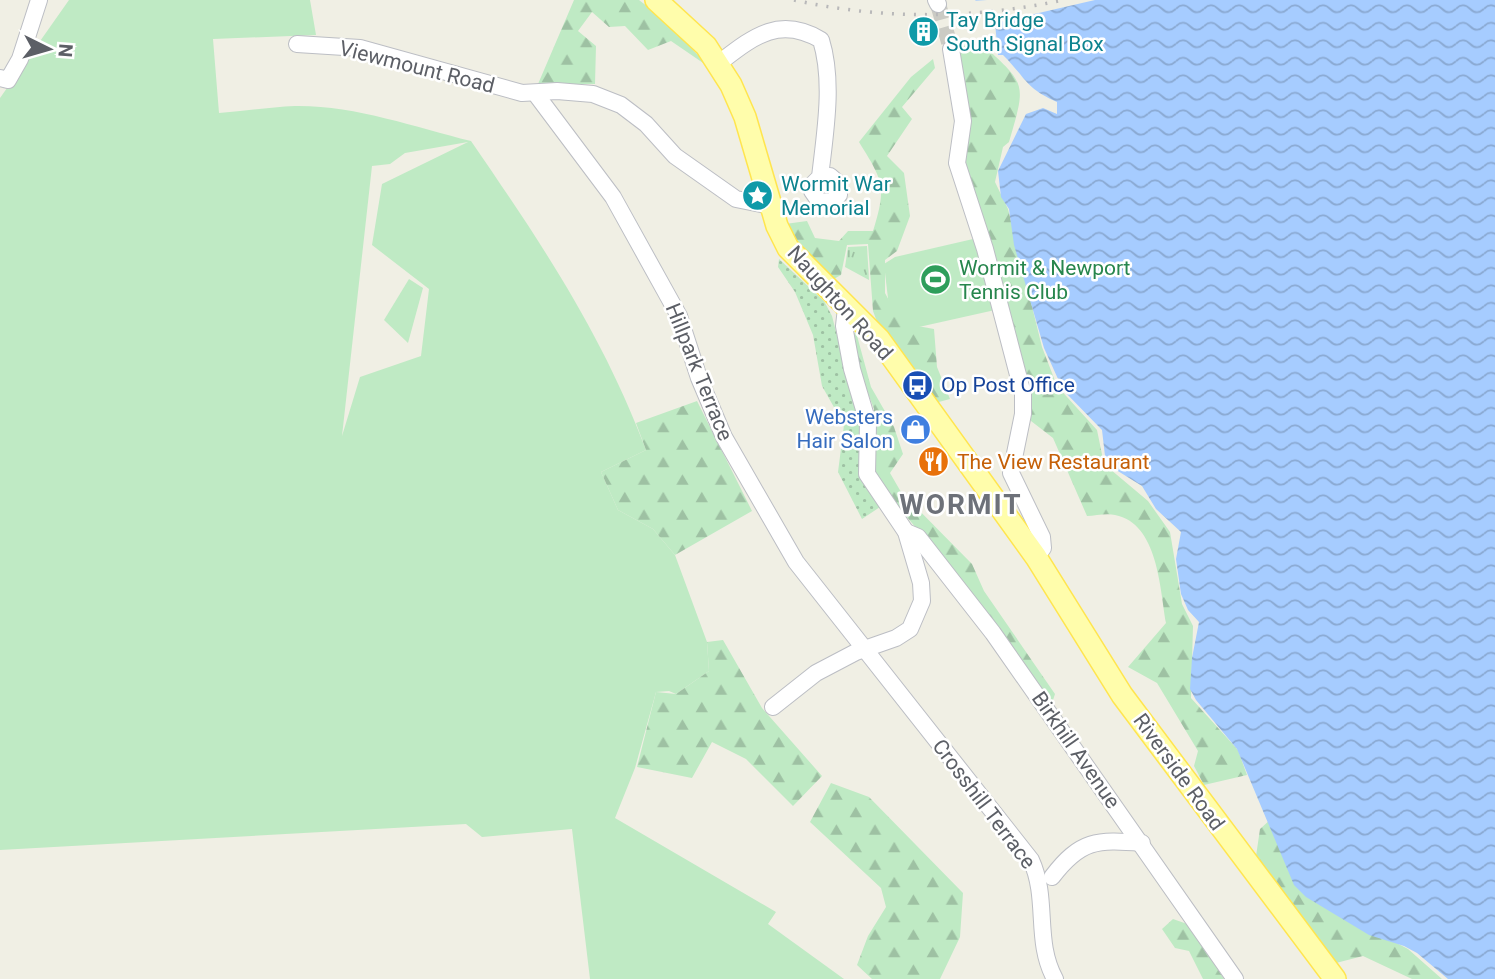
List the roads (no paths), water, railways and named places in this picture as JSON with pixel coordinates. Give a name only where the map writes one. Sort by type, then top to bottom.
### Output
[{"type":"main road","name":"Naughton Road","points":[[656,0],[691,30],[719,63],[745,117],[771,206],[788,248],[879,340],[1036,557]]},
{"type":"main road","name":"Riverside Road","points":[[1036,557],[1122,695],[1335,979]]},
{"type":"street","points":[[0,78],[8,80],[20,59],[39,0]]},
{"type":"street","points":[[719,63],[753,37],[781,28],[803,29],[821,40],[826,56],[825,76],[829,97],[820,177]]},
{"type":"street","name":"Viewmount Road","points":[[297,44],[360,48],[510,90],[593,94],[621,105],[646,124],[675,156],[736,199],[771,206]]},
{"type":"street","points":[[951,48],[963,121],[957,163],[985,249],[1023,394],[1023,414],[1011,473],[1042,537],[1043,548],[1036,557]]},
{"type":"street","name":"Hillpark Terrace","points":[[535,93],[613,197],[679,316],[699,378],[724,437],[770,520],[796,562],[865,650]]},
{"type":"street","points":[[773,707],[816,673],[897,638],[910,629],[917,619],[922,601],[921,583],[906,532],[867,474],[868,423],[852,369],[844,326],[851,314]]},
{"type":"street","name":"Birkhill Avenue","points":[[906,532],[918,537],[993,633],[1235,979]]},
{"type":"street","name":"Crosshill Terrace","points":[[865,650],[1031,860],[1041,890],[1042,946],[1055,979]]},
{"type":"street","points":[[1052,877],[1068,856],[1083,846],[1106,841],[1142,843]]},
{"type":"water","points":[[975,0],[1495,0],[1495,979],[1448,979],[1417,953],[1369,935],[1306,897],[1294,885],[1237,749],[1190,689],[1192,658],[1199,622],[1188,610],[1181,594],[1176,559],[1181,532],[1156,509],[1142,486],[1113,468],[1105,456],[1102,430],[1063,390],[1044,348],[1014,245],[1009,209],[1001,197],[998,171],[1026,114],[1043,108],[1057,114],[1057,102],[1032,87],[1003,55],[998,55],[995,23]]},
{"type":"tunnel","points":[[938,4],[951,49]]},
{"type":"railway","points":[[794,0],[861,11],[929,15],[997,11],[1063,0]]},
{"type":"place","name":"Tay Bridge South Signal Box","points":[[923,32]]},
{"type":"place","name":"Wormit War Memorial","points":[[758,196]]},
{"type":"place","name":"Wormit & Newport Tennis Club","points":[[936,280]]},
{"type":"place","name":"Op Post Office","points":[[918,385]]},
{"type":"place","name":"Websters Hair Salon","points":[[916,429]]},
{"type":"place","name":"The View Restaurant","points":[[934,462]]},
{"type":"district","name":"WORMIT","points":[[961,504]]}]
